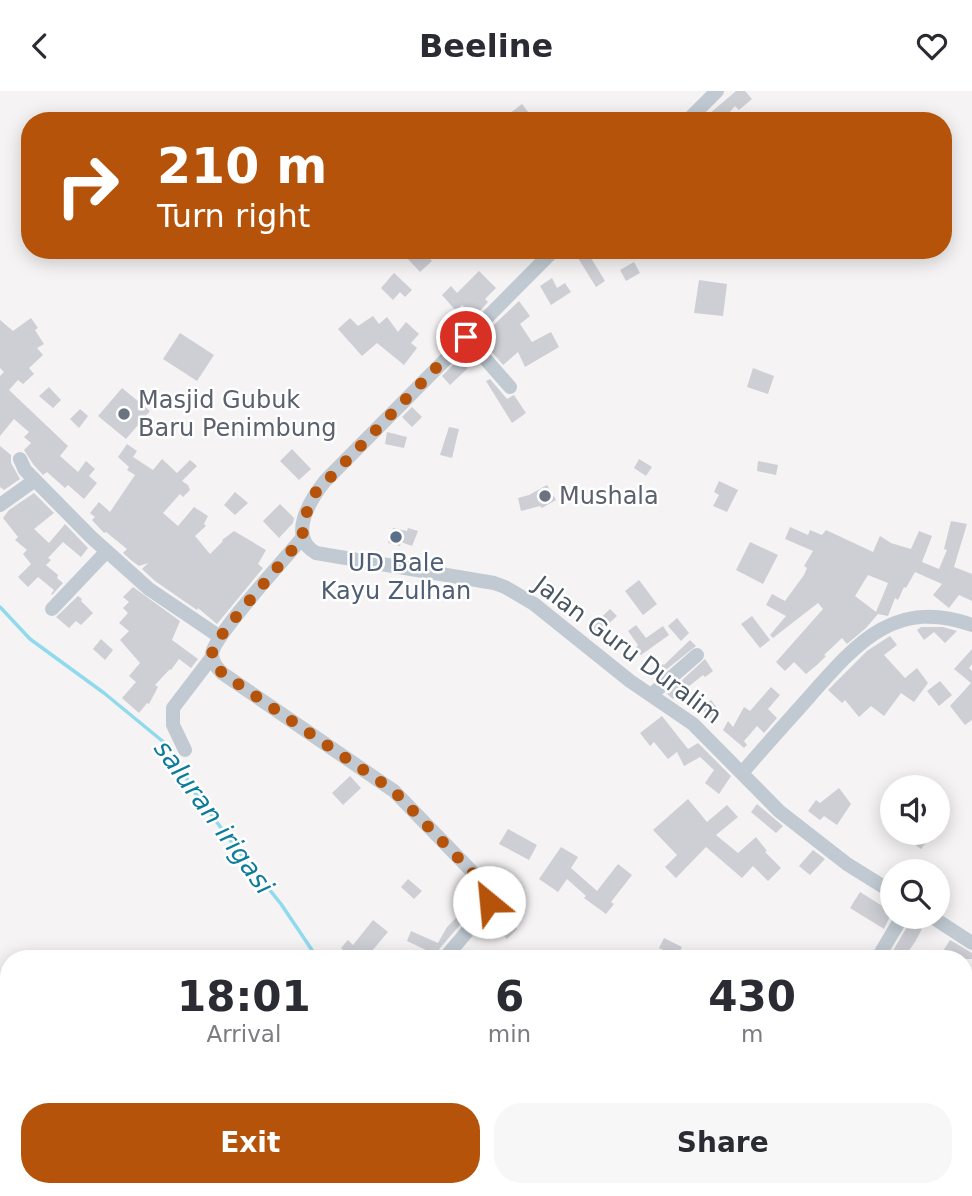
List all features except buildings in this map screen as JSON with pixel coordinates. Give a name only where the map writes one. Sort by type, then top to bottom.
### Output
[{"type":"street","points":[[696,112],[717,91]]},
{"type":"street","points":[[451,950],[486,908],[490,899],[486,887],[394,791],[222,673],[212,657],[212,651],[220,637],[302,538],[305,516],[316,492],[325,481],[545,259]]},
{"type":"street","points":[[466,337],[510,387]]},
{"type":"street","points":[[19,459],[35,480],[149,589],[220,637]]},
{"type":"street","points":[[0,505],[35,480]]},
{"type":"street","name":"Jalan Guru Duralim","points":[[302,538],[316,553],[482,581],[505,587],[534,604],[630,681],[693,724],[794,823],[847,864],[880,885]]},
{"type":"street","points":[[52,609],[107,551]]},
{"type":"street","points":[[742,773],[827,677],[872,634],[892,623],[926,616],[949,618],[972,625]]},
{"type":"street","points":[[651,695],[697,656]]},
{"type":"street","points":[[185,750],[173,725],[173,708],[212,657]]},
{"type":"street","points":[[882,950],[895,929]]},
{"type":"street","points":[[950,929],[972,943]]},
{"type":"waterway","name":"saluran irigasi","points":[[0,607],[30,639],[104,693],[166,744],[196,794],[281,904],[312,950]]},
{"type":"place","name":"Masjid Gubuk Baru Penimbung","points":[[124,414]]},
{"type":"place","name":"Mushala","points":[[545,496]]},
{"type":"place","name":"UD Bale Kayu Zulhan","points":[[396,537]]},
{"type":"route","points":[[466,337],[316,492],[305,516],[302,538],[225,630],[212,651],[212,657],[222,673],[402,798],[486,887],[489,902]]}]
